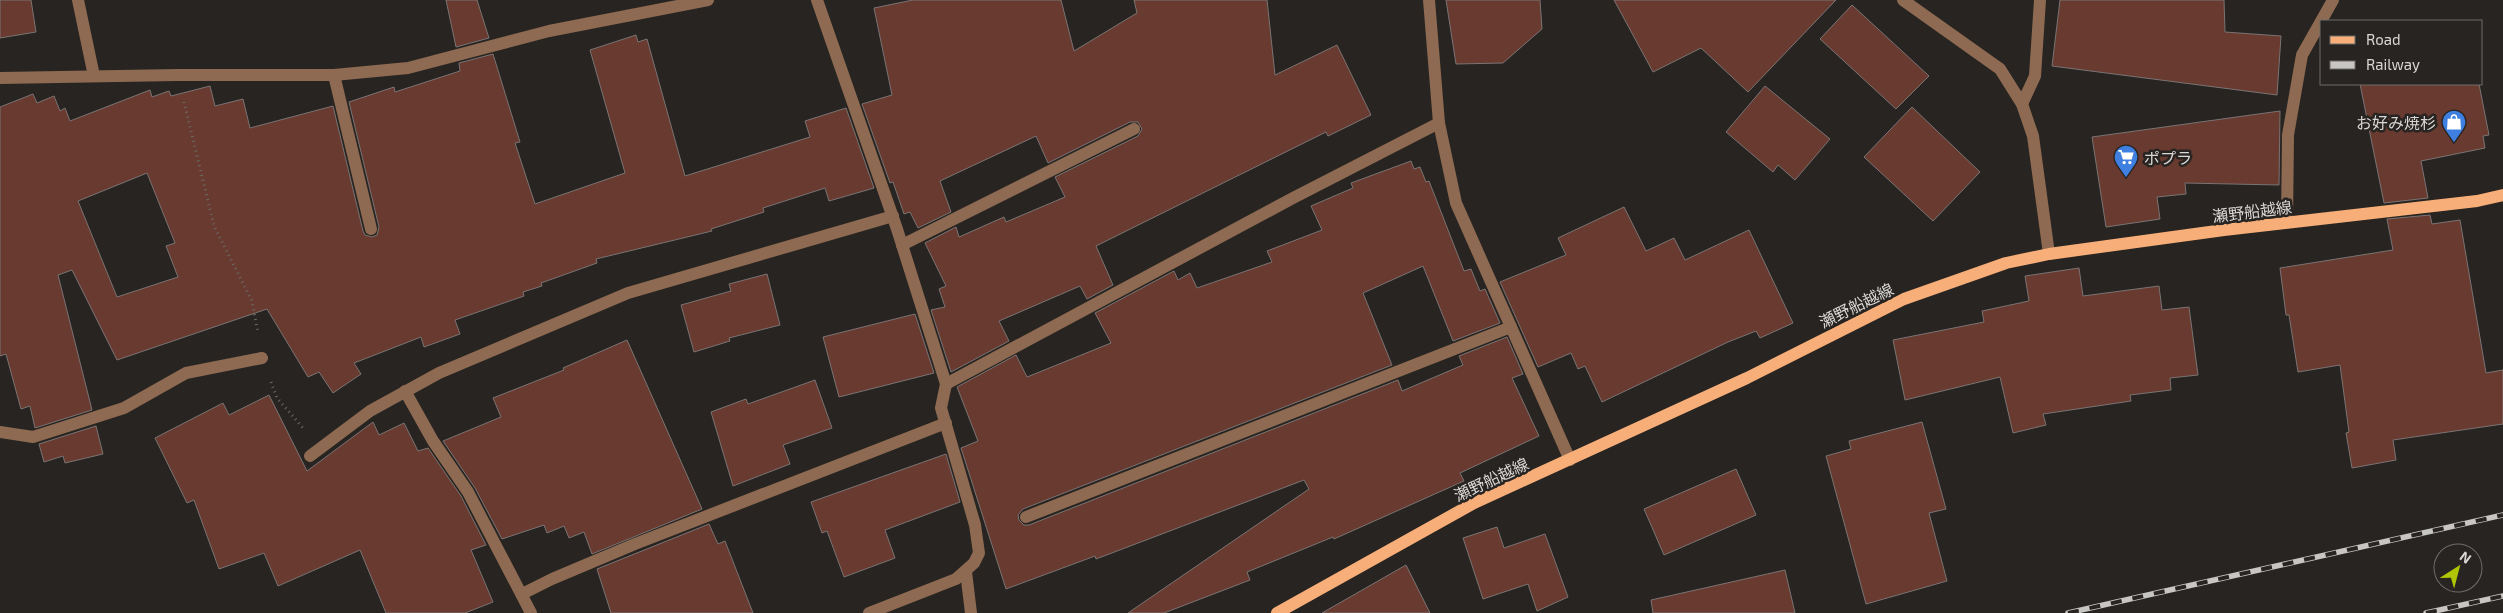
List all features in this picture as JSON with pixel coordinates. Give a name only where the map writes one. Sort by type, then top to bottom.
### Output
[{"type":"main road","name":"瀬野船越線","points":[[1277,613],[1474,503],[1747,378],[1904,299],[2006,263],[2049,254],[2287,222],[2477,201],[2503,195]]},
{"type":"street","points":[[78,0],[94,76]]},
{"type":"street","points":[[0,78],[178,74],[334,75],[408,68],[549,31],[708,0]]},
{"type":"street","points":[[817,0],[893,216],[946,384],[942,408],[975,525],[979,552],[966,572],[956,579],[869,613]]},
{"type":"street","points":[[1429,0],[1439,123],[1456,203],[1570,460]]},
{"type":"street","points":[[1902,0],[2000,69],[2022,104],[2033,136],[2049,254]]},
{"type":"street","points":[[2022,104],[2035,76],[2040,0]]},
{"type":"street","points":[[2322,20],[2333,0]]},
{"type":"street","points":[[2287,222],[2288,135],[2302,55],[2320,23]]},
{"type":"street","points":[[334,75],[371,228]]},
{"type":"street","points":[[946,384],[1293,198],[1439,123]]},
{"type":"street","points":[[902,245],[1134,129]]},
{"type":"street","points":[[310,456],[370,411],[439,373],[628,293],[893,216]]},
{"type":"street","points":[[1026,517],[1511,327]]},
{"type":"street","points":[[0,432],[33,437],[124,408],[186,373],[262,358]]},
{"type":"street","points":[[405,392],[433,441],[468,492],[531,613]]},
{"type":"street","points":[[522,594],[552,579],[635,544],[946,423]]},
{"type":"street","points":[[966,572],[971,613]]},
{"type":"path","points":[[178,74],[214,226],[252,301],[262,358],[278,398],[301,427],[334,437]]},
{"type":"building","points":[[0,0],[31,0],[36,32],[0,38]]},
{"type":"building","points":[[446,0],[477,0],[489,38],[456,47]]},
{"type":"building","points":[[913,0],[1061,0],[1074,51],[1137,13],[1134,0],[1267,0],[1275,75],[1337,45],[1371,115],[1328,136],[1326,132],[1096,246],[1113,285],[1087,299],[1080,286],[999,321],[1009,341],[951,372],[931,310],[945,307],[939,289],[946,286],[925,243],[956,227],[959,237],[1004,217],[1006,222],[1065,197],[1055,177],[1138,136],[1142,129],[1138,122],[1130,122],[1048,163],[1036,136],[940,181],[951,212],[918,228],[910,212],[904,214],[893,182],[890,183],[862,104],[892,95],[874,8]]},
{"type":"building","points":[[1446,0],[1540,0],[1542,29],[1503,63],[1456,64]]},
{"type":"building","points":[[1614,0],[1836,0],[1748,92],[1701,48],[1653,72]]},
{"type":"building","points":[[2060,0],[2224,0],[2225,32],[2281,36],[2277,95],[2052,66]]},
{"type":"building","points":[[1852,5],[1929,76],[1896,109],[1820,39]]},
{"type":"building","points":[[636,35],[638,42],[647,39],[685,176],[810,137],[805,121],[846,108],[874,188],[829,201],[825,188],[763,208],[764,212],[711,229],[712,231],[596,259],[597,263],[541,283],[542,286],[523,292],[524,296],[455,320],[460,334],[424,347],[421,337],[354,363],[361,374],[333,393],[319,372],[308,377],[267,309],[117,360],[72,270],[58,275],[92,410],[35,428],[30,406],[21,409],[6,354],[0,356],[0,107],[33,94],[37,103],[54,96],[60,111],[65,108],[70,121],[150,90],[152,97],[169,91],[171,96],[210,86],[215,106],[243,99],[250,128],[333,106],[363,231],[365,235],[372,237],[377,235],[379,227],[349,102],[394,87],[395,92],[460,71],[459,63],[493,54],[520,142],[515,143],[535,204],[625,173],[590,50]],"holes":[[[147,173],[175,243],[166,246],[178,277],[117,297],[78,201]]]},
{"type":"building","points":[[2360,85],[2479,85],[2489,135],[2483,136],[2485,148],[2421,161],[2428,198],[2384,203]]},
{"type":"building","points":[[1765,86],[1830,139],[1795,180],[1778,165],[1773,172],[1726,132]]},
{"type":"building","points":[[1912,107],[1980,172],[1933,221],[1864,157]]},
{"type":"building","points":[[2280,111],[2279,185],[2185,183],[2186,194],[2157,197],[2160,219],[2106,227],[2092,137]]},
{"type":"building","points":[[1411,161],[1414,169],[1420,167],[1426,182],[1429,181],[1464,271],[1471,269],[1480,291],[1485,289],[1500,323],[1453,341],[1423,266],[1363,293],[1392,365],[1023,509],[1018,515],[1019,520],[1024,525],[1029,525],[1398,380],[1402,391],[1463,365],[1459,356],[1507,337],[1523,374],[1512,378],[1539,436],[1460,473],[1464,481],[1334,539],[1333,537],[1247,572],[1250,580],[1164,613],[1128,613],[1309,489],[1304,480],[1096,559],[1095,556],[1006,589],[961,448],[978,441],[957,387],[1016,355],[1027,377],[1111,343],[1095,313],[1174,271],[1178,280],[1190,273],[1197,288],[1272,262],[1267,251],[1322,230],[1311,206],[1353,188],[1351,183]]},
{"type":"building","points":[[1624,207],[1646,251],[1674,238],[1685,260],[1749,230],[1793,323],[1760,338],[1756,331],[1728,342],[1602,402],[1585,366],[1578,369],[1571,353],[1538,367],[1500,282],[1566,255],[1558,238]]},
{"type":"building","points":[[2430,215],[2432,224],[2460,220],[2486,373],[2503,370],[2503,424],[2393,440],[2396,460],[2352,468],[2346,433],[2349,432],[2340,365],[2298,372],[2289,315],[2286,315],[2280,268],[2393,250],[2387,219]]},
{"type":"building","points":[[2079,268],[2083,296],[2159,286],[2162,310],[2189,307],[2198,375],[2170,378],[2171,390],[2130,395],[2131,401],[2043,414],[2046,425],[2013,433],[2000,377],[1905,400],[1893,340],[1984,322],[1982,311],[2029,301],[2025,276]]},
{"type":"building","points":[[767,274],[780,325],[729,338],[730,341],[694,352],[681,305],[731,291],[729,284]]},
{"type":"building","points":[[915,314],[934,373],[839,397],[823,337]]},
{"type":"building","points":[[627,340],[702,509],[592,554],[584,532],[569,538],[564,526],[547,533],[544,525],[502,539],[475,488],[443,441],[501,417],[493,398],[564,370],[563,368]]},
{"type":"building","points":[[815,380],[832,428],[783,445],[790,464],[733,486],[711,412],[746,399],[748,404]]},
{"type":"building","points":[[269,395],[307,471],[373,422],[379,435],[404,423],[418,451],[428,448],[461,496],[486,545],[471,550],[493,602],[465,613],[386,613],[360,550],[278,586],[264,553],[219,569],[194,500],[187,503],[155,438],[223,403],[229,415]]},
{"type":"building","points":[[1922,422],[1946,509],[1929,513],[1947,581],[1866,604],[1826,456],[1851,449],[1849,441]]},
{"type":"building","points":[[96,426],[103,454],[65,463],[63,456],[44,462],[39,444]]},
{"type":"building","points":[[946,454],[960,502],[885,530],[895,558],[844,577],[827,531],[822,533],[811,502]]},
{"type":"building","points":[[1736,469],[1756,515],[1664,555],[1644,509]]},
{"type":"building","points":[[709,524],[718,544],[725,541],[753,613],[611,613],[597,569]]},
{"type":"building","points":[[1497,527],[1504,548],[1545,534],[1568,597],[1537,611],[1528,584],[1483,599],[1463,538]]},
{"type":"building","points":[[1406,565],[1430,613],[1322,613]]},
{"type":"building","points":[[1785,570],[1795,613],[1653,613],[1651,600]]},
{"type":"railway","points":[[2068,613],[2503,515]]},
{"type":"railway","points":[[2426,613],[2503,596]]},
{"type":"place","name":"お好み焼杉","points":[[2454,143]]},
{"type":"place","name":"ポプラ","points":[[2126,178]]}]
